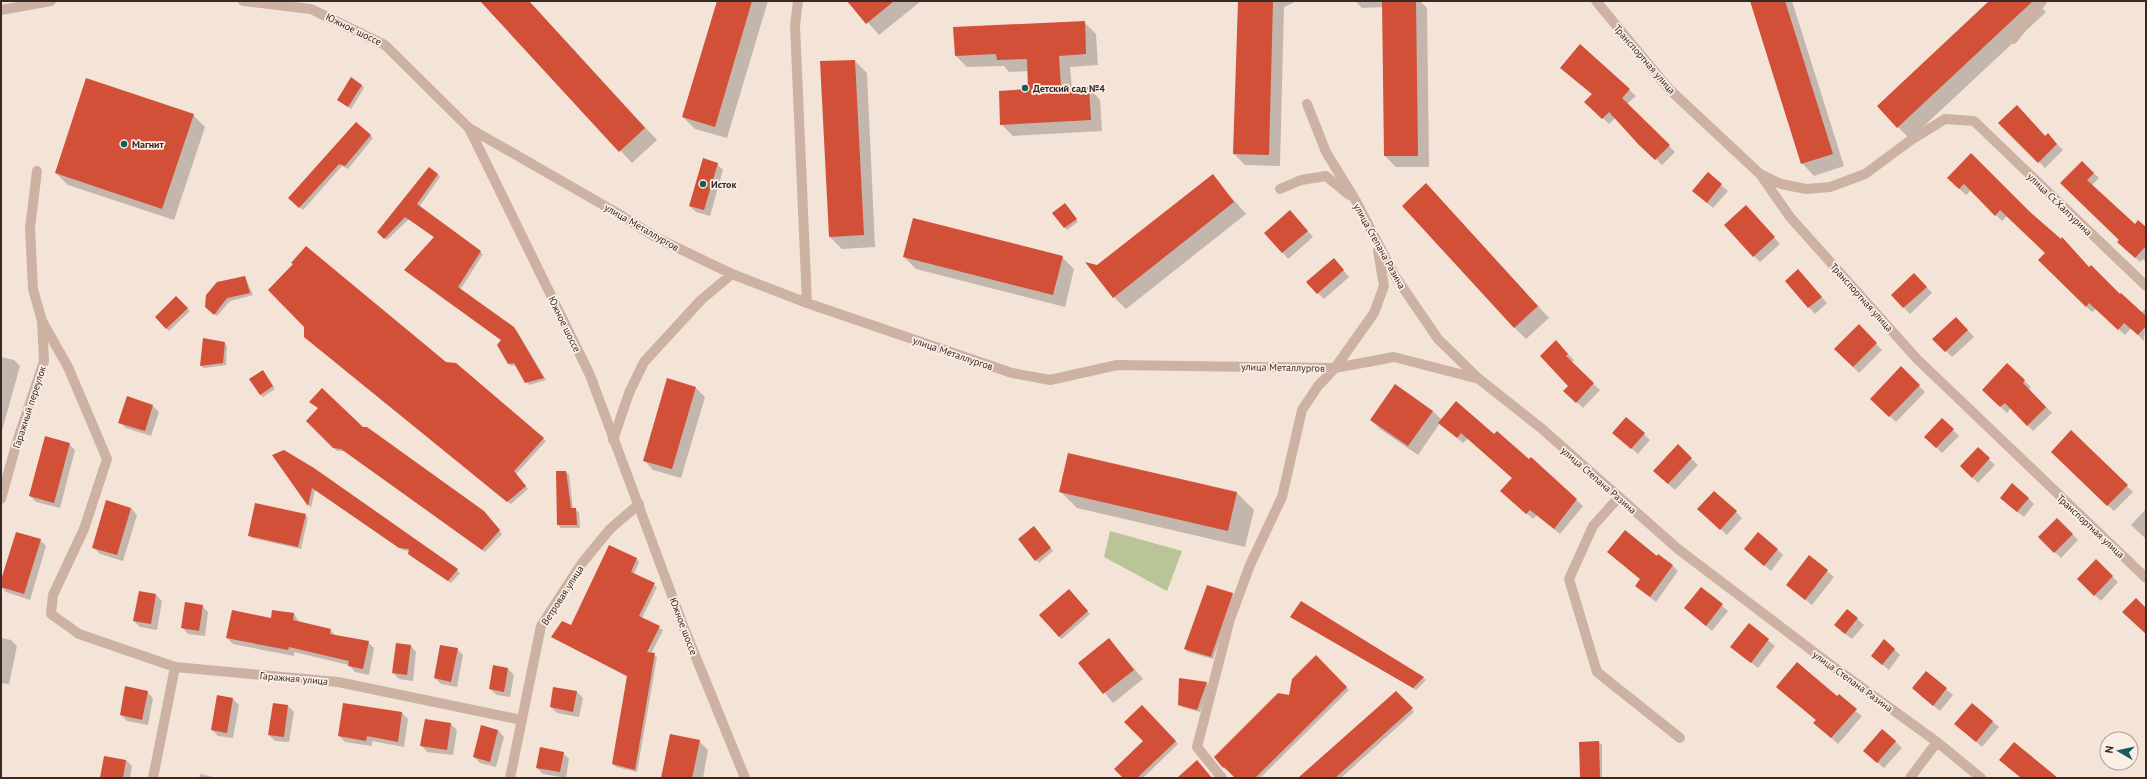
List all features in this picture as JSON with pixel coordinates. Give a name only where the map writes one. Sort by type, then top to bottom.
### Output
[{"type":"street","points":[[1,10],[51,1]]},
{"type":"street","name":"Южное шоссе","points":[[243,1],[311,9],[385,45],[469,128],[590,375],[684,628],[745,778]]},
{"type":"street","points":[[798,1],[795,26],[807,303]]},
{"type":"street","name":"Транспортная улица","points":[[1596,1],[1669,89],[1760,174],[1790,217],[1917,358],[2146,578]]},
{"type":"street","points":[[2014,39],[2042,1]]},
{"type":"street","name":"улица Степана Разина","points":[[1307,104],[1326,152],[1356,201],[1395,276],[1438,339],[1479,379],[1541,428],[1678,549],[1831,665],[1937,742],[1981,778]]},
{"type":"street","name":"улица Ст.Халтурина","points":[[1760,174],[1782,184],[1806,189],[1830,187],[1865,174],[1912,140],[1945,120],[1974,121],[2146,286]]},
{"type":"street","name":"улица Металлургов","points":[[469,128],[619,214],[657,238],[732,274],[807,303],[1012,373],[1050,380],[1117,365],[1335,368],[1394,357],[1479,379]]},
{"type":"street","name":"Гаражный переулок","points":[[1,499],[16,445],[44,361],[42,321],[33,289],[30,228],[37,171]]},
{"type":"street","points":[[1280,189],[1301,180],[1326,176],[1356,201]]},
{"type":"street","points":[[1222,778],[1197,747],[1230,619],[1250,565],[1282,497],[1302,410],[1318,386],[1335,368],[1374,312],[1384,286],[1377,241]]},
{"type":"street","points":[[613,440],[629,393],[644,362],[701,300],[732,274]]},
{"type":"street","name":"Гаражная улица","points":[[42,321],[68,367],[107,459],[84,529],[53,595],[51,614],[79,634],[175,667],[338,682],[522,720]]},
{"type":"street","points":[[1619,497],[1593,526],[1569,579],[1597,672],[1680,738]]},
{"type":"street","name":"Ветровая улица","points":[[510,778],[541,626],[582,562],[610,529],[639,504]]},
{"type":"street","points":[[154,778],[175,667]]},
{"type":"street","points":[[1910,778],[1937,742]]},
{"type":"green space","points":[[1110,531],[1182,551],[1167,591],[1104,557]]},
{"type":"building","points":[[480,1],[529,1],[645,128],[619,152]]},
{"type":"building","points":[[717,1],[752,1],[715,127],[682,117]]},
{"type":"building","points":[[847,1],[894,1],[866,24]]},
{"type":"building","points":[[1238,1],[1273,1],[1269,155],[1233,154]]},
{"type":"building","points":[[1382,1],[1416,1],[1418,156],[1384,156]]},
{"type":"building","points":[[1750,1],[1785,1],[1833,154],[1801,164]]},
{"type":"building","points":[[1989,1],[2033,1],[1897,128],[1877,106]]},
{"type":"building","points":[[1085,21],[1086,54],[1059,56],[1061,88],[1089,87],[1091,120],[1000,125],[999,91],[1028,89],[1027,59],[997,60],[996,54],[955,56],[953,27]]},
{"type":"building","points":[[1580,44],[1630,89],[1622,98],[1670,145],[1655,160],[1609,112],[1602,119],[1584,102],[1592,94],[1560,68]]},
{"type":"building","points":[[855,60],[864,235],[829,237],[820,61]]},
{"type":"building","points":[[351,77],[362,85],[348,107],[337,100]]},
{"type":"building","name":"Магнит","points":[[86,78],[194,114],[162,209],[55,173]]},
{"type":"building","points":[[2017,105],[2045,136],[2048,133],[2057,144],[2038,163],[1998,123]]},
{"type":"building","points":[[356,122],[371,135],[345,166],[339,164],[299,208],[288,198]]},
{"type":"building","points":[[1971,153],[2029,211],[2061,239],[2062,237],[2089,267],[2091,265],[2120,294],[2121,293],[2146,316],[2146,326],[2138,335],[2124,323],[2118,330],[2089,303],[2086,307],[2038,260],[2045,253],[2000,210],[1995,216],[1964,184],[1959,189],[1947,178]]},
{"type":"building","name":"Исток","points":[[703,158],[718,163],[704,210],[689,206]]},
{"type":"building","points":[[2082,161],[2094,173],[2087,180],[2135,224],[2138,220],[2146,227],[2146,246],[2135,258],[2117,242],[2119,240],[2060,183]]},
{"type":"building","points":[[429,167],[438,174],[417,204],[481,251],[458,287],[514,327],[544,378],[525,383],[514,363],[508,364],[497,345],[501,340],[404,270],[434,237],[405,217],[384,239],[377,232]]},
{"type":"building","points":[[1708,172],[1722,184],[1707,203],[1692,191]]},
{"type":"building","points":[[1213,174],[1234,202],[1113,298],[1085,262],[1097,265]]},
{"type":"building","points":[[1426,183],[1538,306],[1514,328],[1402,206]]},
{"type":"building","points":[[1065,203],[1077,219],[1064,228],[1052,213]]},
{"type":"building","points":[[1746,205],[1775,237],[1753,257],[1724,225]]},
{"type":"building","points":[[1290,210],[1308,231],[1282,253],[1264,233]]},
{"type":"building","points":[[913,218],[1063,256],[1053,295],[903,257]]},
{"type":"building","points":[[306,246],[446,362],[456,363],[544,438],[514,471],[526,486],[507,502],[304,337],[304,327],[268,290],[293,264],[291,263]]},
{"type":"building","points":[[1334,258],[1344,270],[1317,294],[1306,282]]},
{"type":"building","points":[[1798,269],[1822,297],[1808,308],[1785,281]]},
{"type":"building","points":[[1914,273],[1927,287],[1903,308],[1891,295]]},
{"type":"building","points":[[245,276],[250,293],[227,298],[214,315],[205,307],[206,295],[217,282]]},
{"type":"building","points":[[176,296],[188,308],[166,329],[155,317]]},
{"type":"building","points":[[1956,317],[1968,330],[1945,352],[1932,339]]},
{"type":"building","points":[[1859,324],[1877,343],[1853,367],[1834,349]]},
{"type":"building","points":[[203,338],[225,342],[223,363],[200,366]]},
{"type":"building","points":[[1556,340],[1568,354],[1566,356],[1594,383],[1576,403],[1563,391],[1568,386],[1540,356]]},
{"type":"building","points":[[2007,363],[2025,380],[2023,383],[2046,407],[2027,426],[2005,403],[2000,407],[1982,390]]},
{"type":"building","points":[[1901,366],[1920,385],[1889,417],[1870,399]]},
{"type":"building","points":[[263,370],[273,386],[260,395],[249,379]]},
{"type":"building","points":[[667,378],[696,387],[672,469],[643,461]]},
{"type":"building","points":[[1395,384],[1433,411],[1408,446],[1370,420]]},
{"type":"building","points":[[322,388],[363,427],[367,427],[484,511],[500,530],[482,550],[341,449],[333,448],[306,421],[318,408],[309,402]]},
{"type":"building","points":[[127,396],[153,405],[145,431],[118,423]]},
{"type":"building","points":[[1456,401],[1494,434],[1497,431],[1529,459],[1531,457],[1577,499],[1554,529],[1530,510],[1526,514],[1500,491],[1512,478],[1461,433],[1457,438],[1438,423]]},
{"type":"building","points":[[1626,417],[1645,433],[1631,449],[1612,433]]},
{"type":"building","points":[[1942,418],[1954,429],[1936,448],[1924,437]]},
{"type":"building","points":[[2071,430],[2128,485],[2107,506],[2051,452]]},
{"type":"building","points":[[45,436],[70,443],[54,503],[29,496]]},
{"type":"building","points":[[1678,444],[1692,458],[1668,484],[1653,471]]},
{"type":"building","points":[[1978,447],[1990,458],[1972,478],[1960,466]]},
{"type":"building","points":[[284,450],[314,468],[458,569],[448,581],[408,554],[409,549],[399,548],[312,488],[308,506],[272,455]]},
{"type":"building","points":[[1068,453],[1237,492],[1228,531],[1059,492]]},
{"type":"building","points":[[556,471],[566,471],[571,508],[576,508],[577,525],[557,525]]},
{"type":"building","points":[[2012,483],[2029,498],[2017,512],[2000,498]]},
{"type":"building","points":[[1714,491],[1737,511],[1720,530],[1697,509]]},
{"type":"building","points":[[106,500],[131,508],[117,555],[92,548]]},
{"type":"building","points":[[255,503],[306,514],[298,547],[248,536]]},
{"type":"building","points":[[2057,518],[2073,534],[2054,553],[2038,537]]},
{"type":"building","points":[[1034,526],[1051,548],[1035,561],[1018,539]]},
{"type":"building","points":[[1625,530],[1657,556],[1658,554],[1673,565],[1650,597],[1635,586],[1640,579],[1607,552]]},
{"type":"building","points":[[16,532],[41,539],[24,594],[1,587],[1,580]]},
{"type":"building","points":[[1758,532],[1778,549],[1764,566],[1744,549]]},
{"type":"building","points":[[609,545],[637,558],[631,572],[655,583],[639,616],[660,626],[647,652],[655,653],[635,770],[612,764],[627,676],[551,637],[562,621],[571,625]]},
{"type":"building","points":[[1809,555],[1828,570],[1805,600],[1786,585]]},
{"type":"building","points":[[2096,559],[2113,576],[2094,596],[2077,579]]},
{"type":"building","points":[[1207,585],[1233,593],[1211,657],[1184,649]]},
{"type":"building","points":[[1701,587],[1723,604],[1706,626],[1684,608]]},
{"type":"building","points":[[1069,589],[1088,611],[1059,637],[1039,615]]},
{"type":"building","points":[[139,591],[156,594],[151,624],[133,621]]},
{"type":"building","points":[[2136,598],[2146,608],[2146,634],[2122,612]]},
{"type":"building","points":[[1301,601],[1424,677],[1413,688],[1290,617]]},
{"type":"building","points":[[185,602],[203,605],[199,631],[181,628]]},
{"type":"building","points":[[1847,609],[1858,618],[1845,634],[1834,625]]},
{"type":"building","points":[[232,610],[271,618],[272,610],[294,613],[293,620],[331,629],[330,634],[369,641],[363,669],[348,666],[349,661],[289,647],[288,650],[226,638]]},
{"type":"building","points":[[1749,623],[1769,639],[1751,663],[1730,647]]},
{"type":"building","points":[[1109,638],[1134,670],[1103,694],[1078,663]]},
{"type":"building","points":[[1884,639],[1895,649],[1882,665],[1871,656]]},
{"type":"building","points":[[396,643],[411,645],[407,675],[392,673]]},
{"type":"building","points":[[440,645],[458,648],[451,682],[434,678]]},
{"type":"building","points":[[1316,655],[1347,687],[1255,778],[1235,778],[1224,767],[1223,768],[1214,757],[1278,693],[1289,695],[1292,679]]},
{"type":"building","points":[[1797,662],[1837,696],[1839,694],[1857,709],[1831,738],[1813,723],[1816,720],[1776,687]]},
{"type":"building","points":[[493,665],[508,668],[504,692],[489,689]]},
{"type":"building","points":[[1926,671],[1947,688],[1933,706],[1912,688]]},
{"type":"building","points":[[1179,678],[1207,682],[1197,710],[1178,705]]},
{"type":"building","points":[[125,686],[148,691],[142,720],[120,715]]},
{"type":"building","points":[[553,687],[577,691],[573,712],[550,707]]},
{"type":"building","points":[[1396,691],[1413,708],[1335,778],[1298,778]]},
{"type":"building","points":[[217,695],[233,698],[227,733],[211,730]]},
{"type":"building","points":[[273,703],[288,705],[284,737],[268,735]]},
{"type":"building","points":[[343,703],[402,712],[398,742],[367,736],[366,741],[338,736]]},
{"type":"building","points":[[1972,703],[1993,721],[1976,742],[1954,724]]},
{"type":"building","points":[[1142,705],[1176,741],[1137,778],[1123,778],[1114,769],[1143,741],[1124,722]]},
{"type":"building","points":[[425,719],[451,723],[447,750],[420,746]]},
{"type":"building","points":[[481,725],[498,730],[490,762],[473,757]]},
{"type":"building","points":[[1882,729],[1896,741],[1877,763],[1863,751]]},
{"type":"building","points":[[670,734],[700,740],[692,778],[661,778]]},
{"type":"building","points":[[1599,741],[1600,778],[1580,778],[1579,742]]},
{"type":"building","points":[[2014,742],[2058,778],[2021,778],[1999,760]]},
{"type":"building","points":[[540,747],[564,752],[560,772],[536,768]]},
{"type":"building","points":[[104,756],[126,760],[123,778],[100,778]]},
{"type":"building","points":[[1197,760],[1212,778],[1177,778]]},
{"type":"place","name":"Детский сад №4","points":[[1025,88]]},
{"type":"place","name":"Магнит","points":[[124,144]]},
{"type":"place","name":"Исток","points":[[703,184]]}]
